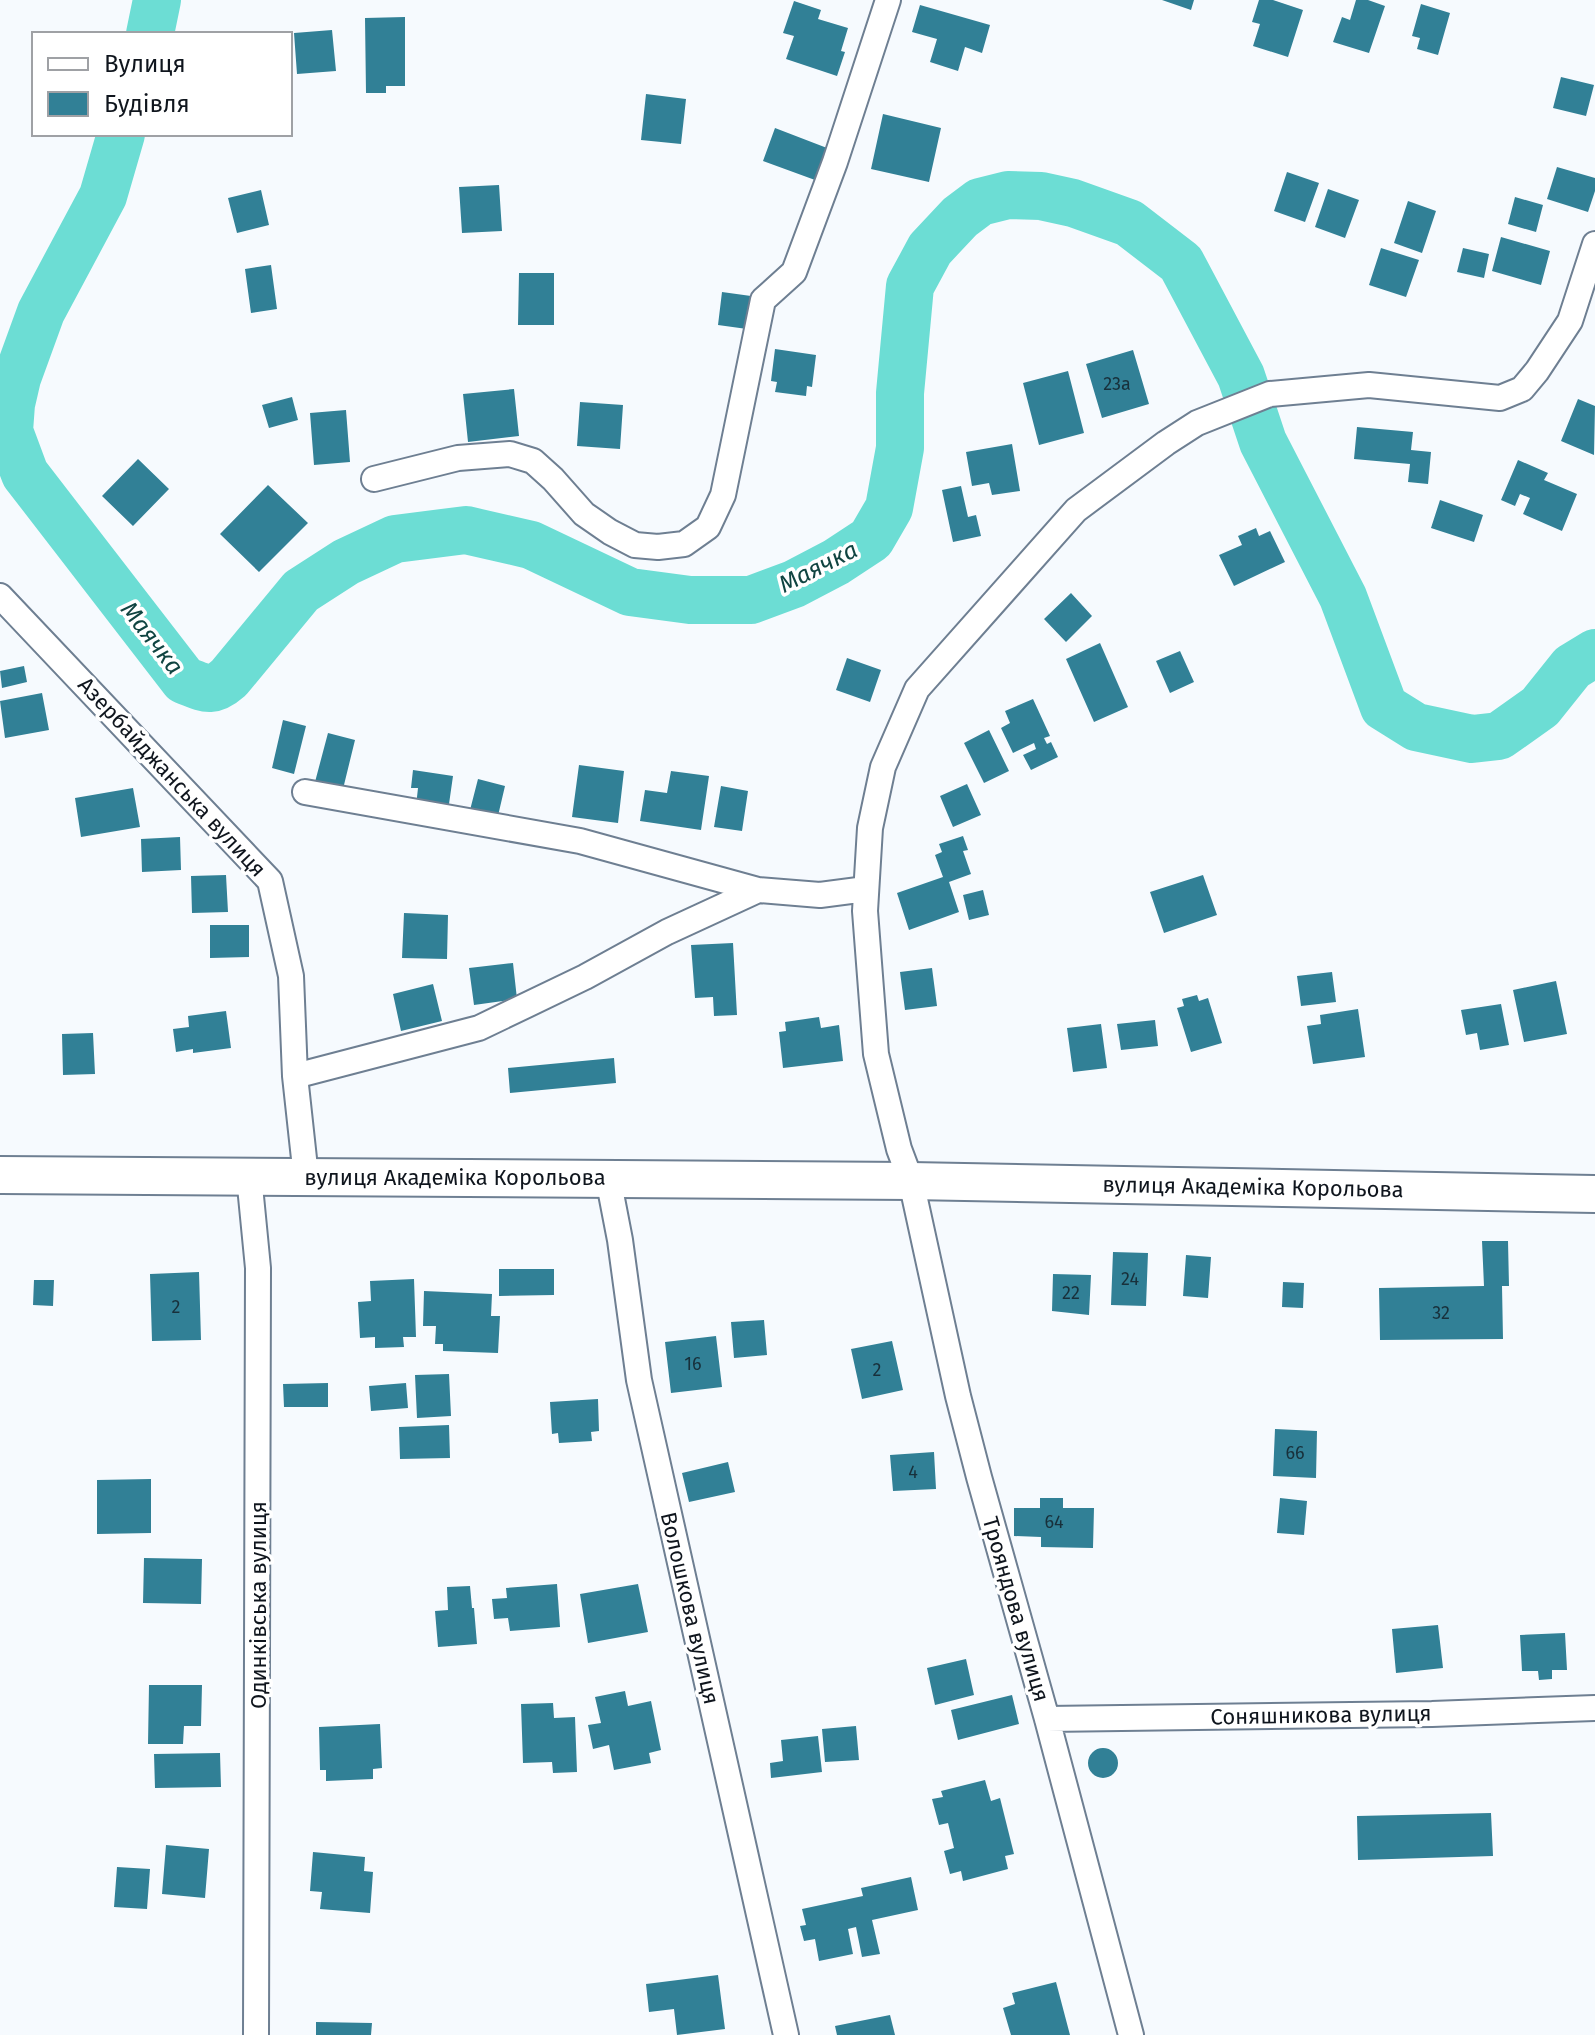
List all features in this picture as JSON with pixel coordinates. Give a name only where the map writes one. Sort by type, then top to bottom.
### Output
[{"type":"main road","name":"вулиця Академіка Корольова","points":[[0,1175],[911,1181],[1595,1194]]},
{"type":"street","points":[[374,479],[458,458],[510,454],[533,461],[584,514],[635,545],[658,547],[684,544],[708,527],[723,495],[763,300],[794,272],[835,162],[888,0]]},
{"type":"street","points":[[911,1181],[899,1149],[876,1054],[865,911],[870,828],[883,767],[917,689],[1076,510],[1197,423],[1270,394],[1369,385],[1500,398],[1522,389],[1570,321],[1595,244]]},
{"type":"street","points":[[1570,321],[1595,312]]},
{"type":"street","name":"Азербайджанська вулиця","points":[[0,596],[270,881],[291,976],[295,1076],[306,1177]]},
{"type":"street","points":[[305,792],[580,841],[758,890],[820,895],[866,889]]},
{"type":"street","points":[[295,1076],[479,1028],[585,977],[667,932],[758,890]]},
{"type":"street","name":"Одинківська вулиця","points":[[249,1176],[258,1268],[256,2035]]},
{"type":"street","name":"Волошкова вулиця","points":[[608,1178],[620,1240],[639,1380],[786,2035]]},
{"type":"street","name":"Трояндова вулиця","points":[[911,1181],[962,1409],[1131,2035]]},
{"type":"street","name":"Соняшникова вулиця","points":[[1047,1719],[1432,1714],[1595,1708]]},
{"type":"building","points":[[1162,0],[1194,0],[1191,10]]},
{"type":"building","points":[[1259,0],[1273,0],[1303,10],[1288,57],[1253,46],[1260,24],[1252,22]]},
{"type":"building","points":[[1356,0],[1368,0],[1385,6],[1369,53],[1333,42],[1342,17],[1350,20]]},
{"type":"building","points":[[794,1],[821,10],[818,19],[848,28],[841,51],[845,52],[837,76],[786,59],[794,36],[783,33]]},
{"type":"building","points":[[1421,4],[1450,13],[1438,55],[1417,49],[1420,38],[1412,36]]},
{"type":"building","points":[[920,5],[990,25],[982,53],[965,47],[958,71],[930,62],[937,39],[912,32]]},
{"type":"building","points":[[405,17],[405,86],[386,86],[386,93],[366,93],[365,18]]},
{"type":"building","points":[[332,30],[336,71],[297,74],[294,33]]},
{"type":"building","points":[[1561,77],[1594,85],[1586,116],[1553,108]]},
{"type":"building","points":[[646,94],[686,99],[681,144],[641,140]]},
{"type":"building","points":[[883,114],[941,128],[929,182],[871,169]]},
{"type":"building","points":[[775,128],[827,148],[815,180],[763,161]]},
{"type":"building","points":[[1557,167],[1595,178],[1595,191],[1588,212],[1547,199]]},
{"type":"building","points":[[1287,172],[1319,183],[1305,222],[1274,211]]},
{"type":"building","points":[[499,185],[502,231],[462,233],[459,187]]},
{"type":"building","points":[[1328,189],[1359,200],[1345,238],[1315,227]]},
{"type":"building","points":[[261,190],[269,225],[237,233],[228,198]]},
{"type":"building","points":[[1515,197],[1543,205],[1536,232],[1508,224]]},
{"type":"building","points":[[1408,201],[1436,211],[1422,253],[1394,243]]},
{"type":"building","points":[[1501,237],[1550,251],[1541,285],[1492,271]]},
{"type":"building","points":[[1381,248],[1419,260],[1406,297],[1369,285]]},
{"type":"building","points":[[1463,248],[1489,254],[1484,278],[1457,272]]},
{"type":"building","points":[[271,265],[277,309],[251,313],[245,269]]},
{"type":"building","points":[[519,273],[554,273],[554,325],[518,325]]},
{"type":"building","points":[[722,292],[751,296],[747,329],[718,325]]},
{"type":"building","points":[[775,349],[816,355],[812,387],[807,386],[806,396],[775,392],[777,382],[771,381]]},
{"type":"building","points":[[1133,350],[1149,404],[1102,418],[1086,364]]},
{"type":"building","points":[[1068,371],[1084,433],[1039,445],[1023,383]]},
{"type":"building","points":[[514,389],[519,436],[468,442],[463,394]]},
{"type":"building","points":[[292,397],[298,420],[269,428],[262,405]]},
{"type":"building","points":[[1578,399],[1595,406],[1594,455],[1561,441]]},
{"type":"building","points":[[580,402],[623,405],[620,449],[577,446]]},
{"type":"building","points":[[346,410],[350,462],[314,465],[310,413]]},
{"type":"building","points":[[1357,427],[1413,432],[1411,450],[1431,452],[1428,484],[1408,482],[1410,464],[1354,459]]},
{"type":"building","points":[[1012,444],[1020,491],[992,495],[989,483],[972,486],[966,452]]},
{"type":"building","points":[[138,459],[169,489],[133,526],[102,496]]},
{"type":"building","points":[[1518,460],[1548,473],[1544,480],[1577,494],[1562,531],[1523,514],[1530,498],[1520,494],[1515,506],[1501,500]]},
{"type":"building","points":[[268,485],[308,523],[259,572],[220,534]]},
{"type":"building","points":[[961,486],[968,517],[976,515],[981,536],[953,542],[942,490]]},
{"type":"building","points":[[1440,500],[1483,515],[1474,542],[1431,528]]},
{"type":"building","points":[[1256,528],[1259,536],[1270,531],[1285,562],[1234,586],[1219,555],[1242,545],[1238,536]]},
{"type":"building","points":[[1071,593],[1092,616],[1066,642],[1044,619]]},
{"type":"building","points":[[1100,643],[1128,707],[1094,722],[1066,659]]},
{"type":"building","points":[[1180,651],[1194,682],[1170,693],[1156,661]]},
{"type":"building","points":[[847,658],[881,670],[870,702],[836,690]]},
{"type":"building","points":[[24,666],[27,682],[2,688],[0,671]]},
{"type":"building","points":[[42,693],[49,730],[5,738],[0,701]]},
{"type":"building","points":[[1033,699],[1050,736],[1044,738],[1047,744],[1051,742],[1058,757],[1031,770],[1023,755],[1036,749],[1034,743],[1013,753],[1001,728],[1010,723],[1005,711]]},
{"type":"building","points":[[283,720],[306,726],[294,774],[272,768]]},
{"type":"building","points":[[989,730],[1009,771],[984,783],[964,743]]},
{"type":"building","points":[[328,733],[355,740],[343,789],[315,782]]},
{"type":"building","points":[[579,765],[624,771],[618,823],[572,817]]},
{"type":"building","points":[[413,770],[453,776],[448,811],[416,806],[418,788],[411,788]]},
{"type":"building","points":[[671,771],[709,776],[701,830],[640,821],[645,790],[667,793]]},
{"type":"building","points":[[478,779],[505,786],[497,820],[469,814]]},
{"type":"building","points":[[967,784],[981,815],[953,827],[940,796]]},
{"type":"building","points":[[721,786],[748,791],[742,831],[714,827]]},
{"type":"building","points":[[133,788],[140,827],[81,837],[75,798]]},
{"type":"building","points":[[963,836],[968,850],[963,851],[971,874],[949,882],[959,912],[909,930],[897,893],[943,877],[935,855],[942,852],[939,844]]},
{"type":"building","points":[[180,837],[181,870],[142,872],[141,839]]},
{"type":"building","points":[[226,875],[228,912],[192,913],[191,876]]},
{"type":"building","points":[[1203,875],[1217,915],[1164,933],[1150,892]]},
{"type":"building","points":[[983,890],[989,915],[969,920],[963,895]]},
{"type":"building","points":[[404,913],[448,915],[447,959],[402,958]]},
{"type":"building","points":[[210,925],[249,925],[249,957],[210,958]]},
{"type":"building","points":[[733,943],[737,1015],[714,1016],[713,997],[695,998],[691,945]]},
{"type":"building","points":[[513,963],[517,999],[474,1005],[469,968]]},
{"type":"building","points":[[932,968],[937,1006],[905,1010],[900,972]]},
{"type":"building","points":[[1332,972],[1336,1002],[1301,1006],[1297,976]]},
{"type":"building","points":[[1556,981],[1567,1034],[1524,1042],[1513,990]]},
{"type":"building","points":[[433,984],[442,1021],[401,1031],[393,994]]},
{"type":"building","points":[[1197,995],[1199,1001],[1208,998],[1222,1043],[1191,1052],[1177,1008],[1184,1006],[1182,999]]},
{"type":"building","points":[[1501,1004],[1509,1045],[1480,1050],[1477,1033],[1466,1035],[1461,1010]]},
{"type":"building","points":[[1358,1009],[1365,1057],[1313,1064],[1307,1026],[1321,1024],[1320,1015]]},
{"type":"building","points":[[226,1011],[231,1048],[176,1052],[173,1029],[189,1027],[188,1016]]},
{"type":"building","points":[[819,1017],[821,1028],[839,1025],[843,1061],[783,1068],[779,1032],[786,1031],[785,1022]]},
{"type":"building","points":[[1155,1020],[1158,1046],[1121,1050],[1117,1024]]},
{"type":"building","points":[[1101,1024],[1107,1068],[1073,1072],[1067,1028]]},
{"type":"building","points":[[93,1033],[95,1074],[63,1075],[62,1034]]},
{"type":"building","points":[[614,1058],[616,1083],[510,1093],[508,1068]]},
{"type":"building","points":[[1482,1241],[1508,1241],[1509,1286],[1502,1286],[1503,1339],[1380,1340],[1379,1288],[1484,1286]]},
{"type":"building","points":[[1113,1252],[1148,1253],[1146,1306],[1111,1305]]},
{"type":"building","points":[[1186,1255],[1211,1257],[1208,1298],[1183,1296]]},
{"type":"building","points":[[499,1269],[554,1269],[554,1295],[499,1296]]},
{"type":"building","points":[[199,1272],[201,1340],[152,1341],[150,1274]]},
{"type":"building","points":[[1053,1274],[1091,1275],[1089,1315],[1052,1311]]},
{"type":"building","points":[[414,1279],[416,1337],[403,1337],[404,1347],[375,1348],[375,1337],[360,1338],[358,1302],[371,1301],[370,1281]]},
{"type":"building","points":[[34,1280],[54,1280],[53,1306],[33,1305]]},
{"type":"building","points":[[1283,1282],[1304,1283],[1303,1308],[1282,1307]]},
{"type":"building","points":[[424,1291],[492,1294],[491,1316],[500,1316],[498,1353],[443,1351],[443,1344],[435,1344],[436,1326],[423,1326]]},
{"type":"building","points":[[764,1320],[767,1355],[734,1358],[731,1322]]},
{"type":"building","points":[[716,1336],[722,1387],[671,1393],[665,1342]]},
{"type":"building","points":[[892,1341],[903,1390],[862,1399],[851,1349]]},
{"type":"building","points":[[449,1374],[451,1416],[417,1418],[415,1375]]},
{"type":"building","points":[[328,1383],[328,1407],[284,1407],[283,1384]]},
{"type":"building","points":[[406,1383],[408,1408],[371,1411],[369,1386]]},
{"type":"building","points":[[598,1399],[599,1431],[591,1432],[592,1441],[559,1443],[558,1433],[552,1434],[550,1402]]},
{"type":"building","points":[[449,1425],[450,1458],[400,1459],[399,1427]]},
{"type":"building","points":[[1275,1429],[1317,1431],[1316,1478],[1273,1476]]},
{"type":"building","points":[[934,1452],[936,1489],[893,1491],[890,1455]]},
{"type":"building","points":[[728,1462],[735,1492],[689,1502],[682,1473]]},
{"type":"building","points":[[151,1479],[151,1533],[97,1534],[97,1480]]},
{"type":"building","points":[[1040,1498],[1063,1498],[1063,1508],[1094,1508],[1093,1548],[1041,1547],[1041,1537],[1014,1536],[1014,1508],[1040,1508]]},
{"type":"building","points":[[1280,1498],[1307,1501],[1304,1535],[1277,1533]]},
{"type":"building","points":[[144,1558],[202,1559],[201,1604],[143,1603]]},
{"type":"building","points":[[557,1584],[560,1627],[510,1631],[508,1618],[494,1619],[492,1599],[507,1598],[506,1588]]},
{"type":"building","points":[[638,1584],[648,1632],[588,1643],[580,1594]]},
{"type":"building","points":[[470,1586],[477,1644],[438,1647],[435,1611],[448,1610],[447,1587]]},
{"type":"building","points":[[1438,1625],[1443,1668],[1396,1673],[1392,1629]]},
{"type":"building","points":[[1565,1633],[1567,1670],[1552,1670],[1552,1679],[1539,1680],[1538,1671],[1522,1671],[1520,1635]]},
{"type":"building","points":[[966,1659],[974,1695],[935,1705],[927,1668]]},
{"type":"building","points":[[149,1685],[202,1685],[201,1726],[184,1726],[183,1744],[148,1744]]},
{"type":"building","points":[[625,1691],[628,1706],[651,1701],[661,1750],[649,1753],[651,1763],[614,1770],[609,1745],[593,1749],[588,1725],[601,1723],[595,1697]]},
{"type":"building","points":[[1012,1695],[1019,1724],[958,1740],[951,1710]]},
{"type":"building","points":[[553,1703],[554,1718],[575,1717],[577,1772],[553,1773],[552,1762],[523,1763],[521,1704]]},
{"type":"building","points":[[380,1724],[382,1768],[373,1769],[373,1779],[326,1781],[326,1770],[320,1770],[319,1727]]},
{"type":"building","points":[[856,1726],[859,1760],[825,1762],[822,1729]]},
{"type":"building","points":[[818,1736],[822,1772],[771,1778],[770,1763],[783,1761],[781,1740]]},
{"type":"building","points":[[1103,1748],[1114,1752],[1118,1763],[1114,1774],[1103,1778],[1092,1774],[1088,1763],[1092,1752]]},
{"type":"building","points":[[220,1753],[221,1787],[155,1788],[154,1754]]},
{"type":"building","points":[[985,1780],[991,1801],[1000,1798],[1014,1854],[1005,1856],[1008,1869],[963,1881],[961,1871],[950,1874],[944,1851],[954,1848],[948,1823],[939,1825],[932,1799],[943,1797],[941,1791]]},
{"type":"building","points":[[1491,1813],[1493,1856],[1358,1860],[1357,1816]]},
{"type":"building","points":[[166,1845],[209,1849],[205,1898],[162,1894]]},
{"type":"building","points":[[313,1852],[365,1857],[364,1871],[373,1872],[370,1913],[320,1909],[322,1892],[310,1891]]},
{"type":"building","points":[[117,1867],[150,1869],[147,1909],[114,1907]]},
{"type":"building","points":[[911,1877],[918,1910],[872,1920],[880,1954],[862,1957],[856,1927],[848,1929],[853,1954],[819,1961],[815,1939],[804,1941],[800,1926],[806,1925],[802,1909],[863,1896],[861,1888]]},
{"type":"building","points":[[718,1975],[725,2029],[677,2035],[674,2009],[649,2012],[646,1984]]},
{"type":"building","points":[[1056,1982],[1070,2035],[1011,2035],[1003,2008],[1015,2004],[1012,1993]]},
{"type":"building","points":[[890,2015],[895,2035],[837,2035],[835,2026]]},
{"type":"building","points":[[316,2022],[372,2023],[371,2035],[316,2035]]},
{"type":"waterway","name":"Маячка","points":[[150,32],[157,0]]},
{"type":"waterway","name":"Маячка","points":[[120,136],[103,196],[41,312],[17,378],[9,431],[25,474],[184,680],[197,685],[212,688],[229,678],[301,591],[346,562],[395,539],[466,530],[531,545],[630,592],[690,600],[751,600],[794,584],[836,562],[871,539],[889,508],[900,448],[900,393],[910,286],[930,249],[960,217],[980,202],[1008,195],[1041,196],[1073,203],[1129,223],[1181,263],[1241,376],[1263,442],[1343,597],[1384,707],[1416,727],[1472,739],[1499,736],[1540,707],[1572,667],[1595,653]]}]
